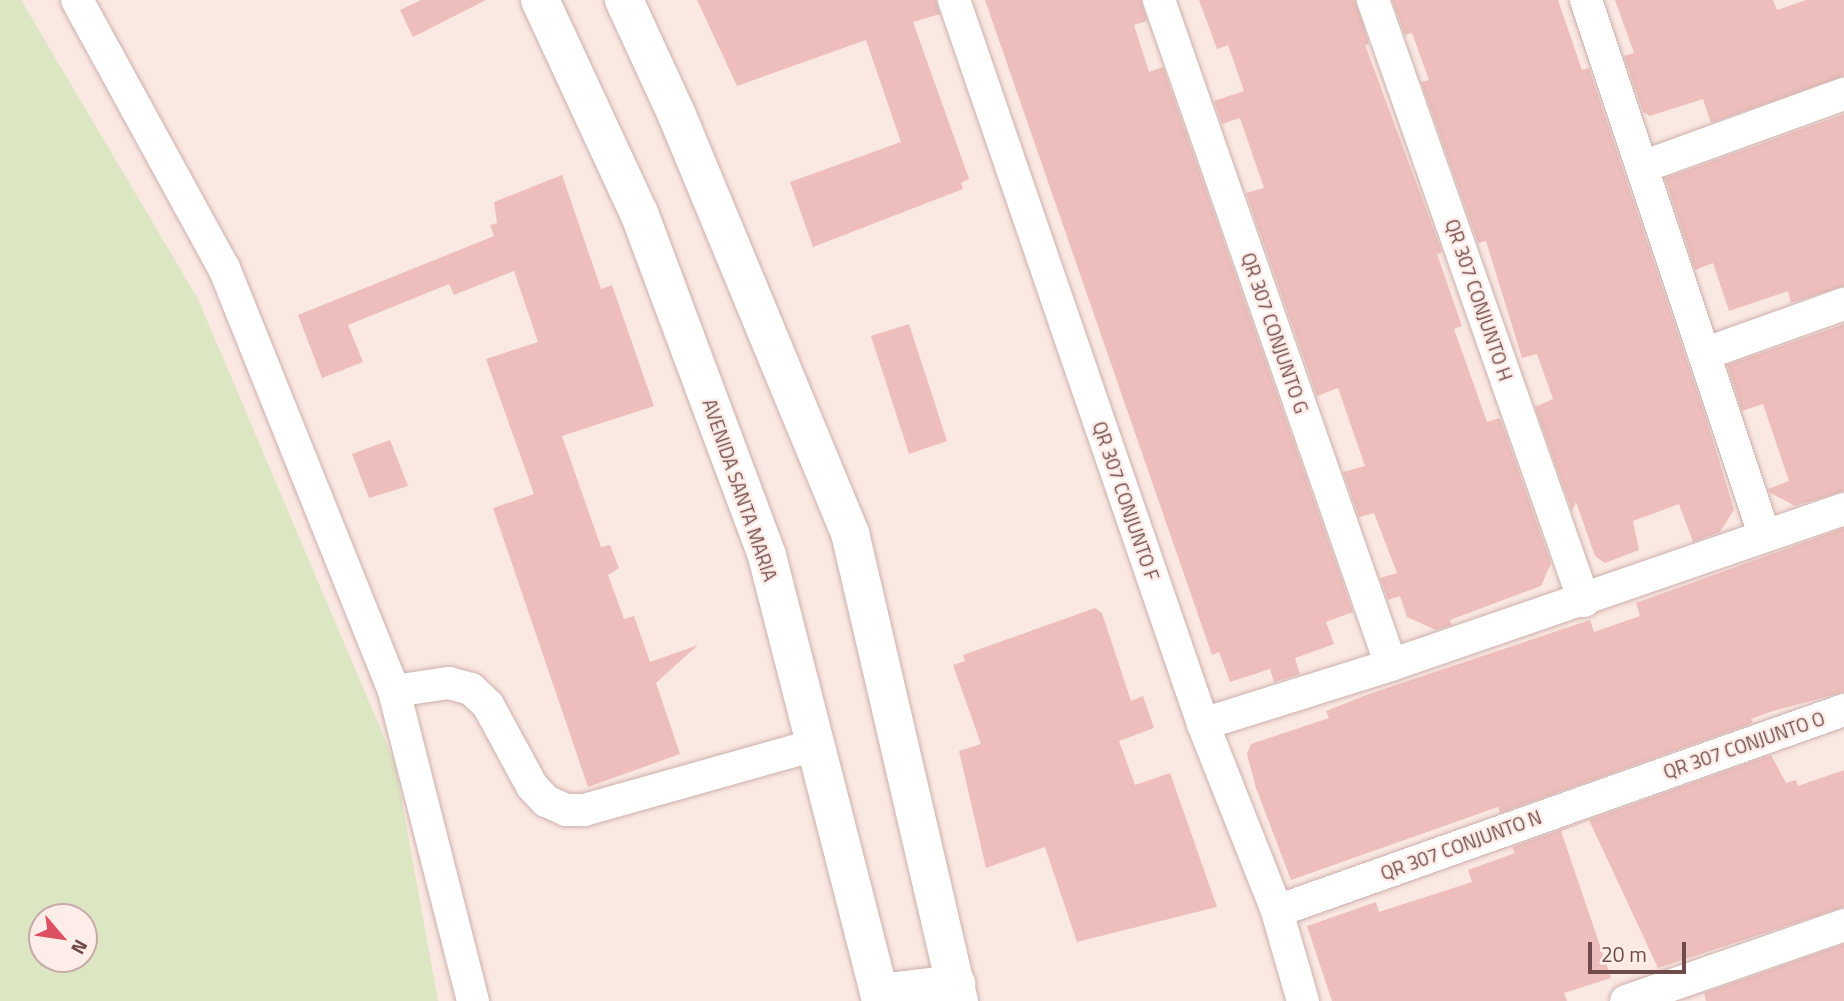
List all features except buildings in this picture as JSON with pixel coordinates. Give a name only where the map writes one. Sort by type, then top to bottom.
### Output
[{"type":"main road","name":"AVENIDA SANTA MARIA","points":[[540,0],[639,212],[767,556],[880,997]]},
{"type":"main road","points":[[599,0],[643,74],[676,113]]},
{"type":"main road","points":[[624,0],[676,113],[849,533],[957,993],[880,997]]},
{"type":"street","points":[[78,0],[224,268],[394,691],[473,1001]]},
{"type":"street","name":"QR 307 CONJUNTO F","points":[[954,0],[1203,724],[1278,911],[1303,1001]]},
{"type":"street","name":"QR 307 CONJUNTO G","points":[[1159,0],[1391,665]]},
{"type":"street","name":"QR 307 CONJUNTO H","points":[[1373,0],[1584,601]]},
{"type":"street","points":[[1586,0],[1764,534]]},
{"type":"street","points":[[1642,167],[1844,94]]},
{"type":"street","points":[[1704,354],[1844,304]]},
{"type":"street","points":[[1203,724],[1584,601],[1764,534],[1844,509]]},
{"type":"street","points":[[394,691],[449,683],[471,689],[488,705],[532,786],[546,801],[566,810],[584,810],[816,746]]},
{"type":"street","name":"QR 307 CONJUNTO O","points":[[1644,779],[1844,710]]},
{"type":"street","name":"QR 307 CONJUNTO N","points":[[1278,911],[1644,779]]},
{"type":"street","points":[[1626,1001],[1844,925]]},
{"type":"green space","points":[[0,0],[21,0],[198,299],[395,763],[438,1001],[0,1001]]}]
